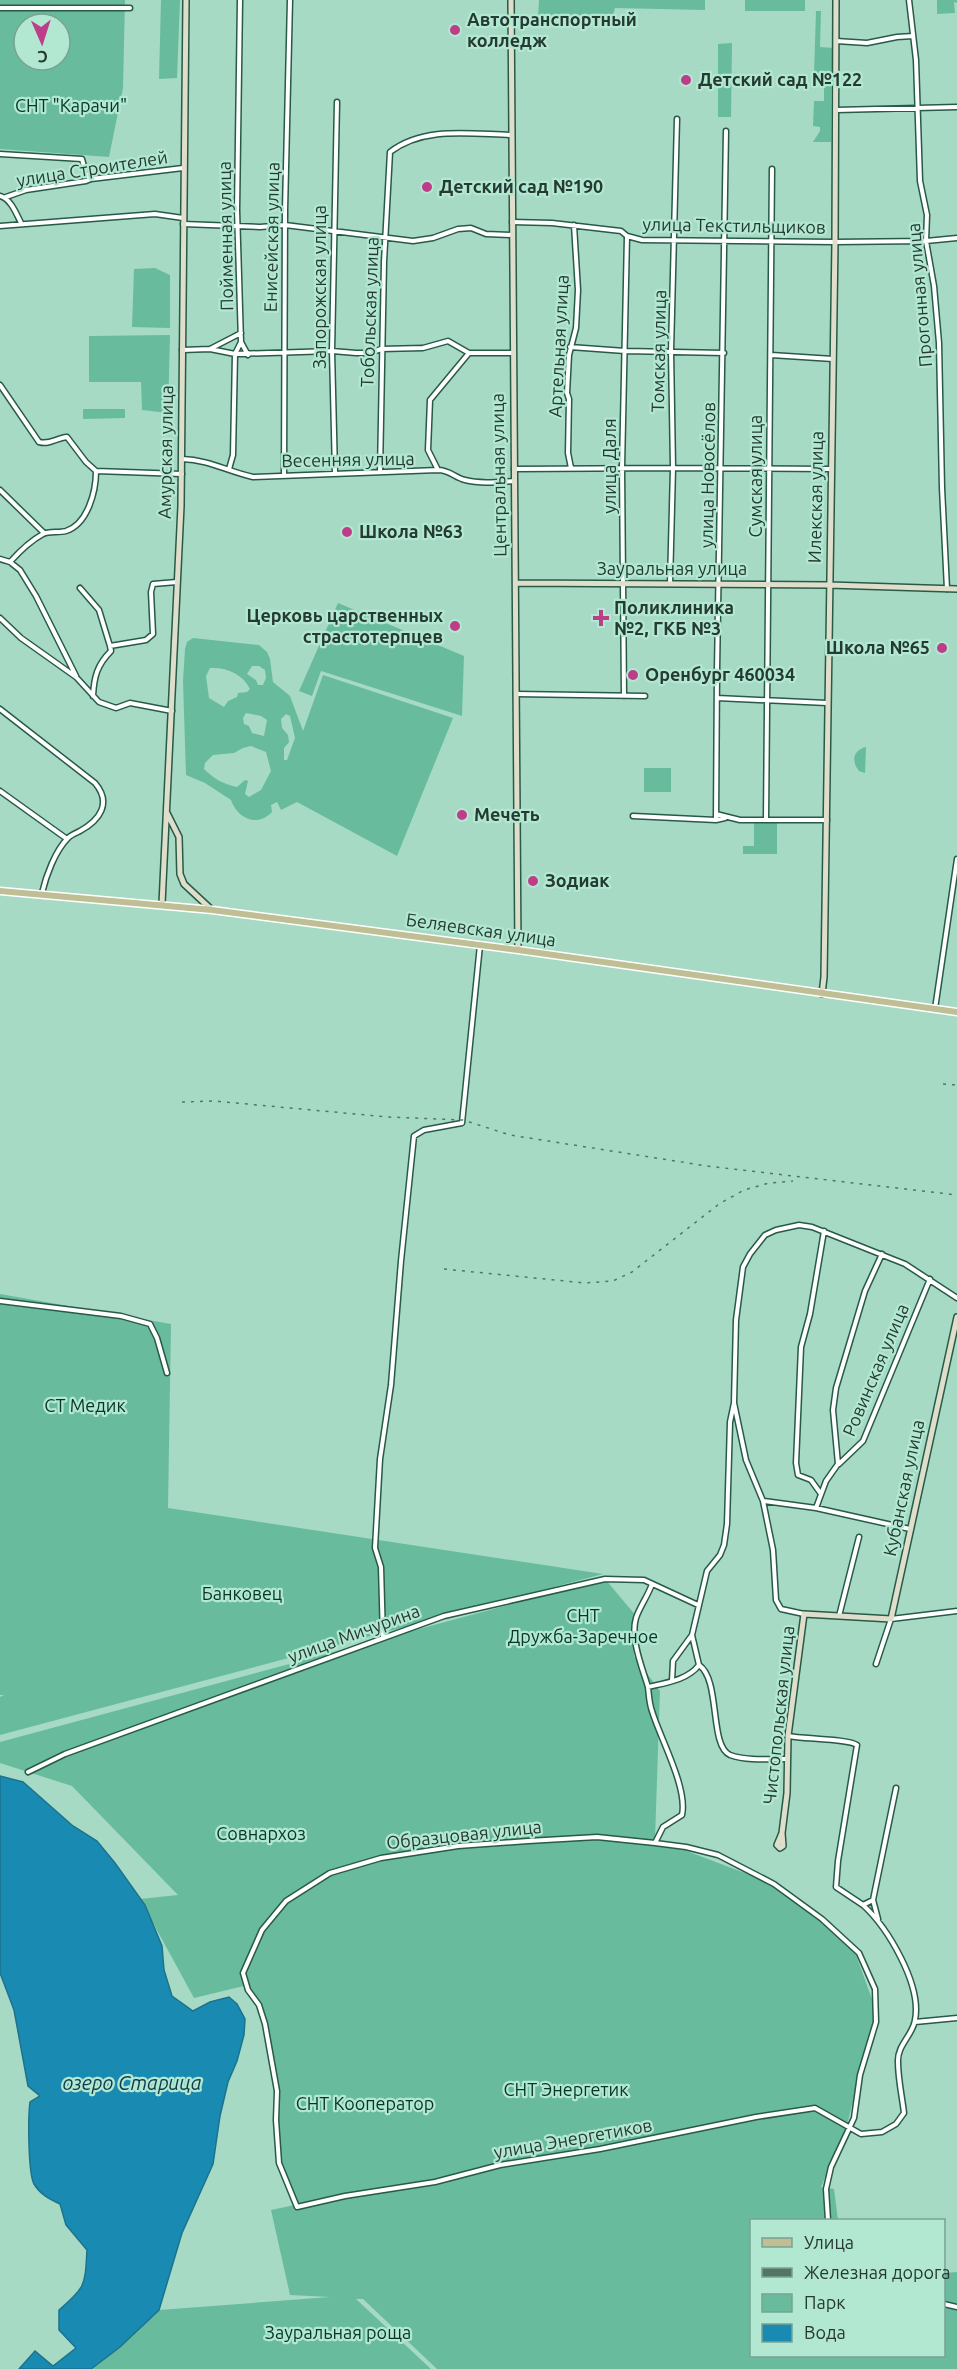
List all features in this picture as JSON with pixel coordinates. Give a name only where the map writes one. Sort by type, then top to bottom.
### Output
[{"type":"main road","name":"Беляевская улица","points":[[0,891],[212,910],[518,950],[957,1012]]},
{"type":"street","name":"Амурская улица","points":[[162,904],[182,474],[186,0]]},
{"type":"street","name":"Пойменная улица","points":[[229,469],[234,455],[235,354],[241,342],[237,210],[240,0]]},
{"type":"street","name":"Енисейская улица","points":[[284,474],[285,225],[290,0]]},
{"type":"street","name":"Центральная улица","points":[[511,0],[518,950]]},
{"type":"street","name":"Илекская улица","points":[[822,994],[835,242],[836,0]]},
{"type":"street","name":"Прогонная улица","points":[[909,0],[918,110],[920,182],[927,215],[926,241],[934,286],[939,343],[947,589]]},
{"type":"street","points":[[0,8],[130,8]]},
{"type":"street","points":[[836,41],[867,43],[913,36]]},
{"type":"street","name":"Запорожская улица","points":[[334,473],[332,351],[337,102]]},
{"type":"street","points":[[836,110],[918,110],[957,107]]},
{"type":"street","name":"Томская улица","points":[[670,584],[673,468],[671,351],[677,119]]},
{"type":"street","name":"улица Новосёлов","points":[[716,820],[720,468],[724,352],[724,140],[726,131]]},
{"type":"street","name":"Тобольская улица","points":[[380,472],[381,348],[390,152],[401,144],[427,135],[511,135]]},
{"type":"street","points":[[0,154],[82,159],[86,174],[91,179]]},
{"type":"street","name":"улица Строителей","points":[[0,196],[6,197],[26,190],[91,179],[183,168]]},
{"type":"street","name":"Сумская улица","points":[[766,819],[772,170]]},
{"type":"street","name":"улица Строителей","points":[[6,197],[21,223]]},
{"type":"street","points":[[0,226],[155,214],[183,221],[260,227],[285,225],[413,241],[433,238],[458,229],[471,228],[486,234],[512,235]]},
{"type":"street","name":"улица Текстильщиков","points":[[512,222],[574,225],[621,231],[627,236],[642,240],[835,242],[926,241],[957,238]]},
{"type":"street","name":"Артельная улица","points":[[571,468],[568,453],[569,399],[567,393],[570,347],[576,328],[578,290],[574,225]]},
{"type":"street","name":"улица Даля","points":[[624,696],[622,468],[627,236]]},
{"type":"street","points":[[210,349],[241,333]]},
{"type":"street","points":[[182,350],[210,349],[248,355],[332,351],[370,353],[381,348],[423,348],[448,341],[469,353],[512,353]]},
{"type":"street","points":[[241,342],[248,355]]},
{"type":"street","points":[[570,347],[625,351],[724,352]]},
{"type":"street","points":[[438,470],[428,450],[430,400],[469,353]]},
{"type":"street","points":[[771,355],[833,359]]},
{"type":"street","points":[[0,386],[39,442],[48,444],[67,437],[96,471],[182,474]]},
{"type":"street","name":"Весенняя улица","points":[[182,459],[213,463],[252,477],[438,470],[452,473],[462,480],[481,483],[514,481]]},
{"type":"street","points":[[514,469],[831,469]]},
{"type":"street","points":[[10,562],[21,550],[44,533],[68,531],[78,525],[94,493],[96,471]]},
{"type":"street","points":[[0,490],[44,533]]},
{"type":"street","points":[[0,558],[20,570],[36,596],[76,677]]},
{"type":"street","points":[[110,646],[146,640],[153,634],[151,592],[153,584],[178,582]]},
{"type":"street","name":"Зауральная улица","points":[[516,583],[829,585],[957,589]]},
{"type":"street","points":[[80,588],[99,610],[111,651],[100,663],[95,673],[93,696]]},
{"type":"street","points":[[0,618],[21,638],[76,677],[99,702],[116,708],[130,703],[172,711]]},
{"type":"street","points":[[516,694],[645,696]]},
{"type":"street","points":[[717,698],[827,703]]},
{"type":"street","points":[[0,709],[95,783],[101,790],[104,800],[98,817],[67,839],[47,874],[42,893]]},
{"type":"street","points":[[0,790],[67,839]]},
{"type":"street","points":[[166,812],[179,837],[180,874],[184,884],[212,910]]},
{"type":"street","points":[[716,814],[725,818]]},
{"type":"street","points":[[633,816],[716,820],[725,818],[826,820]]},
{"type":"street","points":[[935,1009],[957,859]]},
{"type":"street","points":[[383,1638],[381,1567],[375,1548],[380,1459],[391,1385],[414,1136],[424,1130],[462,1123],[480,945]]},
{"type":"street","name":"Чистопольская улица","points":[[782,1833],[787,1793],[788,1736],[804,1614],[781,1609],[776,1600],[772,1550],[763,1501],[746,1460],[734,1403],[736,1320],[743,1267],[758,1242],[765,1235],[776,1230],[799,1225],[824,1231]]},
{"type":"street","points":[[820,1494],[811,1480],[798,1475],[796,1463],[801,1347],[810,1314],[824,1231],[905,1264],[957,1298]]},
{"type":"street","points":[[838,1464],[833,1410],[836,1389],[866,1291],[882,1254]]},
{"type":"street","name":"Ровинская улица","points":[[816,1508],[820,1494],[838,1464],[857,1449],[863,1441],[930,1279]]},
{"type":"street","points":[[0,1301],[121,1316],[150,1324],[157,1338],[167,1373]]},
{"type":"street","name":"Кубанская улица","points":[[876,1664],[891,1619],[957,1317]]},
{"type":"street","points":[[672,1681],[673,1662],[692,1635],[706,1571],[720,1555],[724,1545],[728,1524],[730,1422],[734,1403]]},
{"type":"street","points":[[763,1501],[816,1508],[910,1529]]},
{"type":"street","points":[[838,1616],[859,1536]]},
{"type":"street","name":"улица Мичурина","points":[[28,1772],[65,1754],[444,1616],[605,1579],[644,1580],[698,1605]]},
{"type":"street","points":[[652,1584],[634,1629],[651,1710],[667,1749],[684,1807],[682,1815],[663,1827],[655,1843]]},
{"type":"street","points":[[804,1614],[891,1619],[957,1611]]},
{"type":"street","points":[[692,1635],[699,1665],[709,1679],[719,1739],[724,1749],[729,1755],[753,1759],[786,1759]]},
{"type":"street","points":[[648,1687],[672,1681],[695,1670],[699,1665]]},
{"type":"street","points":[[788,1736],[848,1741],[857,1744],[838,1860],[836,1887],[863,1905],[878,1919]]},
{"type":"street","points":[[896,1788],[873,1900],[878,1919],[915,1992],[915,2022],[957,2018]]},
{"type":"street","name":"Образцовая улица","points":[[297,2207],[279,2163],[276,2120],[277,2091],[266,2024],[259,2005],[248,1990],[243,1973],[262,1930],[286,1901],[330,1873],[381,1858],[458,1846],[597,1837],[686,1847],[718,1855],[774,1884],[822,1919],[860,1953],[875,1989],[876,2022],[860,2075],[854,2118],[831,2168],[826,2189],[828,2219]]},
{"type":"street","points":[[863,1905],[873,1900]]},
{"type":"street","name":"улица Энергетиков","points":[[297,2207],[345,2196],[435,2182],[500,2165],[600,2149],[756,2117],[815,2108],[861,2134],[882,2132],[896,2124],[904,2113],[897,2061],[902,2043],[915,2022]]},
{"type":"green space","name":"СНТ \"Карачи\"","points":[[0,0],[125,0],[123,88],[109,157],[0,149]]},
{"type":"green space","points":[[161,0],[180,0],[177,78],[159,79]]},
{"type":"green space","points":[[539,0],[705,0],[705,10],[615,8],[612,19],[538,19]]},
{"type":"green space","points":[[745,0],[805,0],[805,11],[745,11]]},
{"type":"green space","points":[[937,0],[957,0],[957,3],[954,2],[955,13],[937,14]]},
{"type":"green space","points":[[816,11],[821,11],[820,47],[834,48],[834,74],[814,74]]},
{"type":"green space","points":[[732,43],[731,117],[718,117],[718,44]]},
{"type":"green space","points":[[824,84],[831,85],[831,142],[813,142],[820,131],[820,127],[813,126],[814,101],[824,101]]},
{"type":"green space","points":[[155,268],[170,275],[170,328],[132,327],[134,269]]},
{"type":"green space","points":[[170,335],[168,413],[142,410],[141,382],[89,382],[89,336]]},
{"type":"green space","points":[[83,409],[125,409],[125,418],[83,419]]},
{"type":"green space","points":[[338,603],[464,656],[462,716],[321,671],[312,696],[299,691]]},
{"type":"green space","points":[[193,638],[259,645],[267,652],[270,659],[273,682],[290,696],[303,731],[323,675],[453,718],[397,856],[297,802],[281,810],[277,802],[271,805],[272,812],[266,817],[248,819],[238,812],[231,800],[205,783],[186,775],[183,681],[187,642]],"holes":[[[252,666],[259,666],[265,670],[266,678],[263,685],[258,685],[256,680],[247,674]],[[210,668],[228,670],[243,679],[250,689],[247,692],[238,693],[237,697],[228,701],[224,707],[209,698],[206,676]],[[246,713],[261,716],[267,720],[264,736],[252,733],[249,726],[244,724],[243,718]],[[286,714],[290,716],[295,738],[287,760],[284,760],[284,748],[289,742],[288,735],[282,728],[281,719]],[[251,746],[266,752],[271,771],[261,790],[249,797],[245,794],[248,781],[245,780],[237,787],[232,786],[219,781],[204,769],[205,763],[213,755],[234,753]]]},
{"type":"green space","points":[[866,747],[865,773],[859,771],[854,760],[856,753]]},
{"type":"green space","points":[[644,768],[671,768],[671,792],[644,792]]},
{"type":"green space","points":[[754,823],[777,823],[777,854],[743,854],[743,846],[754,846]]},
{"type":"green space","points":[[0,1294],[171,1324],[168,1508],[603,1574],[0,1735],[0,1697],[4,1695],[0,1695]]},
{"type":"green space","points":[[605,1579],[637,1617],[634,1656],[660,1691],[655,1839],[774,1884],[853,1947],[876,2010],[847,2125],[821,2187],[834,2189],[838,2219],[750,2219],[750,2357],[945,2357],[945,2273],[957,2272],[957,2369],[437,2369],[363,2299],[356,2299],[431,2369],[91,2369],[120,2347],[159,2310],[330,2297],[290,2295],[271,2210],[299,2204],[279,2163],[279,2119],[262,2004],[248,1985],[194,1998],[140,1899],[178,1895],[72,1786],[0,1763],[0,1742]]},
{"type":"water","name":"озеро Старица","points":[[0,1776],[23,1782],[73,1826],[97,1841],[115,1863],[145,1905],[162,1946],[164,1970],[172,1996],[193,2011],[210,2002],[229,1997],[237,2004],[245,2019],[244,2035],[228,2082],[220,2116],[213,2164],[182,2233],[159,2310],[120,2347],[91,2369],[19,2369],[35,2351],[53,2366],[76,2348],[59,2330],[59,2310],[74,2296],[82,2284],[86,2271],[87,2250],[66,2225],[60,2204],[36,2188],[32,2178],[29,2144],[30,2102],[40,2096],[28,2086],[14,2010],[0,1973]]},
{"type":"railway","points":[[943,1084],[957,1085]]},
{"type":"railway","points":[[182,1102],[214,1101],[388,1117],[463,1120],[510,1135],[707,1166],[957,1195]]},
{"type":"railway","points":[[444,1269],[585,1283],[613,1281],[632,1272],[719,1204],[744,1190],[769,1183],[793,1181]]},
{"type":"place","name":"Автотранспортный колледж","points":[[455,30]]},
{"type":"place","name":"Детский сад №122","points":[[686,80]]},
{"type":"place","name":"Детский сад №190","points":[[427,187]]},
{"type":"place","name":"Школа №63","points":[[347,532]]},
{"type":"place","name":"Поликлиника №2, ГКБ №3","points":[[601,618]]},
{"type":"place","name":"Церковь царственных страстотерпцев","points":[[455,626]]},
{"type":"place","name":"Школа №65","points":[[942,648]]},
{"type":"place","name":"Оренбург 460034","points":[[633,675]]},
{"type":"place","name":"Мечеть","points":[[462,815]]},
{"type":"place","name":"Зодиак","points":[[533,881]]},
{"type":"park label","name":"СТ Медик","points":[[85,1406]]},
{"type":"park label","name":"Банковец","points":[[242,1594]]},
{"type":"park label","name":"СНТ Дружба-Заречное","points":[[583,1626]]},
{"type":"park label","name":"Совнархоз","points":[[261,1834]]},
{"type":"park label","name":"СНТ Энергетик","points":[[566,2090]]},
{"type":"park label","name":"СНТ Кооператор","points":[[365,2104]]},
{"type":"park label","name":"Зауральная роща","points":[[338,2333]]}]
